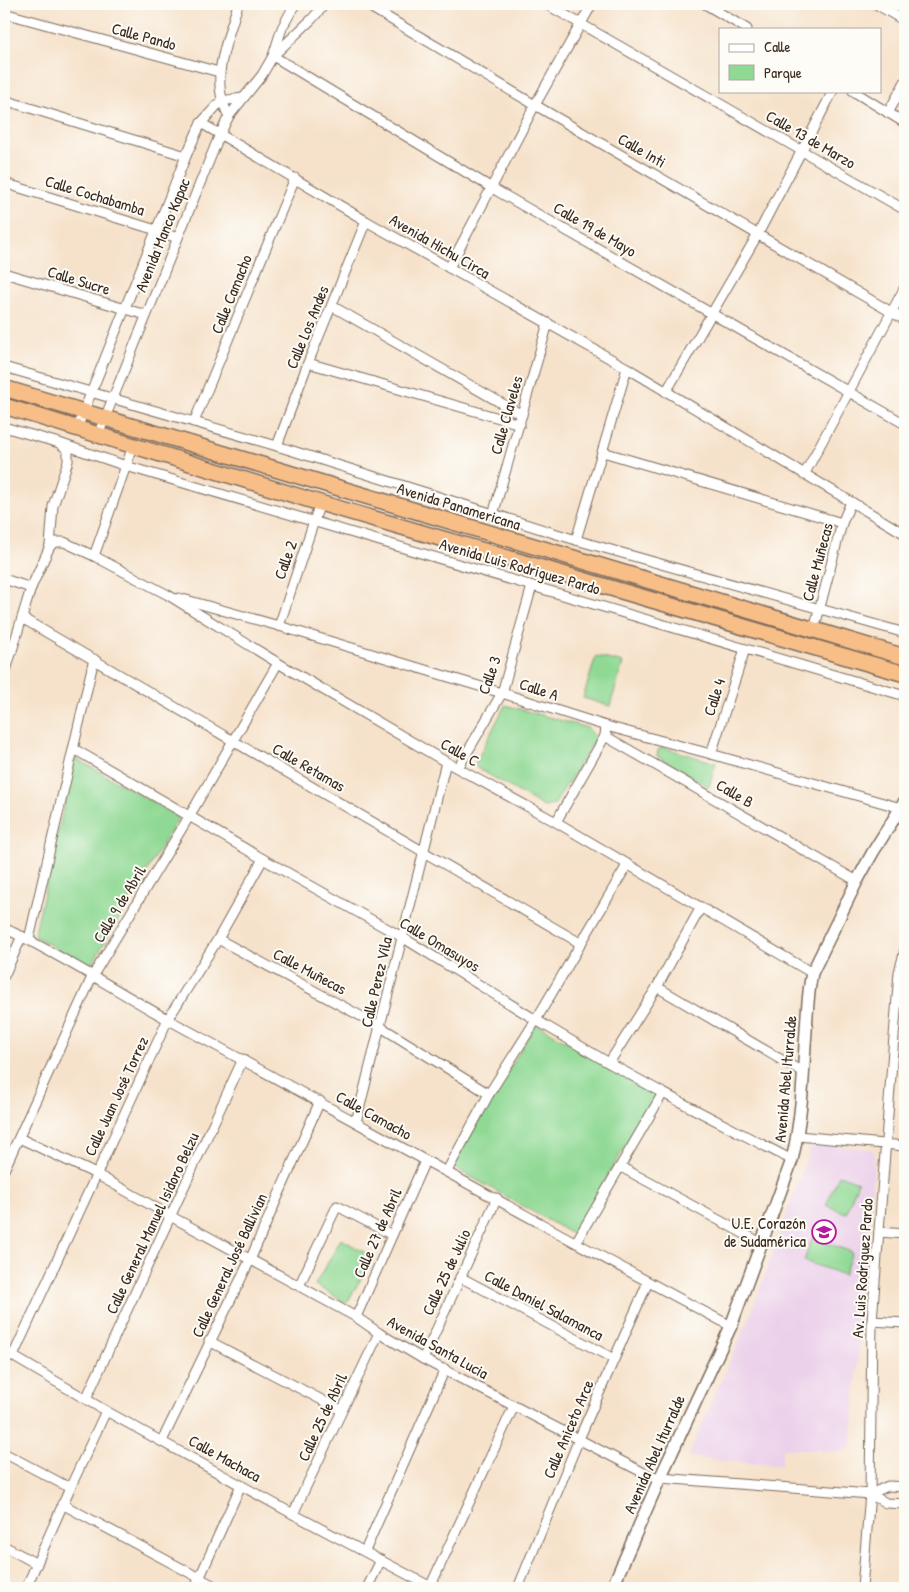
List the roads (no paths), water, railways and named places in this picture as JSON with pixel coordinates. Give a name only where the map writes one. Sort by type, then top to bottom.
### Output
[{"type":"highway","name":"Avenida Panamericana","points":[[4,388],[905,657]]},
{"type":"highway","points":[[4,406],[320,503],[905,674]]},
{"type":"street","points":[[229,116],[221,101],[218,85],[219,72],[238,4]]},
{"type":"street","points":[[272,56],[282,28],[295,4]]},
{"type":"street","points":[[272,56],[312,19],[325,4]]},
{"type":"street","name":"Calle Inti","points":[[365,4],[905,320]]},
{"type":"street","name":"Calle 13 de Marzo","points":[[546,4],[905,210]]},
{"type":"street","points":[[449,268],[535,105],[592,4]]},
{"type":"street","points":[[704,4],[745,28]]},
{"type":"street","points":[[876,4],[905,21]]},
{"type":"street","name":"Calle Pando","points":[[4,12],[219,72]]},
{"type":"street","name":"Avenida Manco Kapac","points":[[98,435],[220,134],[229,116],[262,75],[272,56]]},
{"type":"street","name":"Calle 19 de Mayo","points":[[272,56],[492,188],[905,424]]},
{"type":"street","points":[[888,113],[905,82]]},
{"type":"street","points":[[666,392],[758,234],[832,92]]},
{"type":"street","points":[[855,92],[905,123]]},
{"type":"street","points":[[77,428],[201,123],[221,101],[244,98]]},
{"type":"street","points":[[4,100],[186,156]]},
{"type":"street","name":"Avenida Hichu Circa","points":[[201,123],[366,221],[626,368],[905,534]]},
{"type":"street","name":"Calle Camacho","points":[[194,422],[295,178]]},
{"type":"street","name":"Calle Cochabamba","points":[[4,183],[177,238]]},
{"type":"street","name":"Calle Los Andes","points":[[277,446],[366,221]]},
{"type":"street","name":"Calle Sucre","points":[[4,273],[146,315]]},
{"type":"street","points":[[804,475],[905,288]]},
{"type":"street","points":[[332,306],[521,419]]},
{"type":"street","name":"Calle Claveles","points":[[493,515],[548,323]]},
{"type":"street","points":[[308,364],[521,419]]},
{"type":"street","name":"Avenida Panamericana","points":[[4,367],[277,446],[576,540],[905,633]]},
{"type":"street","points":[[576,540],[626,368]]},
{"type":"street","points":[[4,427],[126,466]]},
{"type":"street","points":[[4,677],[31,588],[50,546],[53,506],[68,461],[68,450],[58,443]]},
{"type":"street","points":[[50,546],[56,542],[64,542],[94,556],[133,446]]},
{"type":"street","points":[[603,452],[842,522]]},
{"type":"street","name":"Avenida Luis Rodriguez Pardo","points":[[126,466],[905,696]]},
{"type":"street","name":"Calle Muñecas","points":[[814,630],[842,522],[851,502]]},
{"type":"street","name":"Calle 2","points":[[279,626],[320,503]]},
{"type":"street","name":"Calle C","points":[[94,556],[168,595],[278,663],[446,762],[556,822],[812,972]]},
{"type":"street","points":[[4,579],[31,588]]},
{"type":"street","name":"Calle 3","points":[[458,768],[502,693],[532,586]]},
{"type":"street","name":"Calle A","points":[[168,595],[279,626],[502,693],[606,731],[711,754],[903,804]]},
{"type":"street","name":"Calle Retamas","points":[[22,618],[580,943]]},
{"type":"street","name":"Calle 4","points":[[711,754],[746,649]]},
{"type":"street","points":[[4,976],[26,938],[74,749],[94,659]]},
{"type":"street","name":"Calle 9 de Abril","points":[[4,1170],[92,977],[190,815],[278,663]]},
{"type":"street","points":[[556,822],[606,731]]},
{"type":"street","name":"Calle B","points":[[606,731],[857,881]]},
{"type":"street","name":"Calle Omasuyos","points":[[74,749],[402,937],[609,1063],[792,1160]]},
{"type":"street","name":"Calle Perez Vila","points":[[356,1122],[382,1027],[402,937],[446,762]]},
{"type":"street","name":"Avenida Abel Iturralde","points":[[612,1588],[660,1478],[731,1326],[792,1160],[798,1136],[809,988],[812,972],[857,881],[903,804]]},
{"type":"street","name":"Calle Juan José Torrez","points":[[13,1356],[168,1019],[218,939],[263,859]]},
{"type":"street","points":[[446,1171],[489,1094],[536,1020],[627,864]]},
{"type":"street","points":[[609,1063],[657,986],[701,907]]},
{"type":"street","name":"Calle Camacho","points":[[4,928],[26,938],[92,977],[320,1101],[425,1161],[497,1198],[731,1326]]},
{"type":"street","name":"Calle Muñecas","points":[[218,939],[382,1027],[489,1094]]},
{"type":"street","name":"Av. Luis Rodriguez Pardo","points":[[862,1588],[870,1494],[872,1321],[885,1144],[905,950]]},
{"type":"street","points":[[657,986],[804,1073]]},
{"type":"street","name":"Calle General Manuel Isidoro Belzu","points":[[86,1399],[172,1217],[243,1059]]},
{"type":"street","points":[[576,1242],[663,1093]]},
{"type":"street","name":"Calle General José Ballivian","points":[[162,1441],[250,1260],[320,1101]]},
{"type":"street","points":[[798,1136],[905,1146]]},
{"type":"street","name":"Avenida Santa Lucia","points":[[19,1138],[96,1174],[356,1317],[423,1359],[646,1474],[660,1478],[870,1494],[886,1503],[905,1504]]},
{"type":"street","name":"Calle 27 de Abril","points":[[356,1317],[425,1161]]},
{"type":"street","points":[[621,1167],[761,1242]]},
{"type":"street","name":"Calle 25 de Julio","points":[[423,1359],[497,1198]]},
{"type":"street","points":[[299,1286],[337,1206],[392,1235]]},
{"type":"street","points":[[879,1232],[905,1234]]},
{"type":"street","name":"Calle Daniel Salamanca","points":[[460,1277],[614,1359]]},
{"type":"street","name":"Calle Aniceto Arce","points":[[518,1588],[579,1440],[648,1282]]},
{"type":"street","points":[[872,1321],[905,1323]]},
{"type":"street","name":"Calle 25 de Abril","points":[[292,1514],[379,1332]]},
{"type":"street","points":[[209,1341],[341,1410]]},
{"type":"street","name":"Calle Machaca","points":[[4,1351],[106,1411],[292,1514],[432,1588]]},
{"type":"street","points":[[365,1551],[444,1369]]},
{"type":"street","points":[[432,1588],[514,1406]]},
{"type":"street","points":[[26,1588],[62,1504],[106,1411]]},
{"type":"street","points":[[4,1453],[70,1488]]},
{"type":"street","points":[[195,1588],[241,1485]]},
{"type":"street","name":"Avenida Santa Lucia","points":[[870,1494],[888,1486],[905,1488]]},
{"type":"street","points":[[62,1504],[218,1588]]},
{"type":"street","points":[[4,1546],[37,1564]]},
{"type":"street","points":[[367,1588],[381,1560]]},
{"type":"place","name":"U.E. Corazón de Sudamérica","points":[[824,1232]]}]
